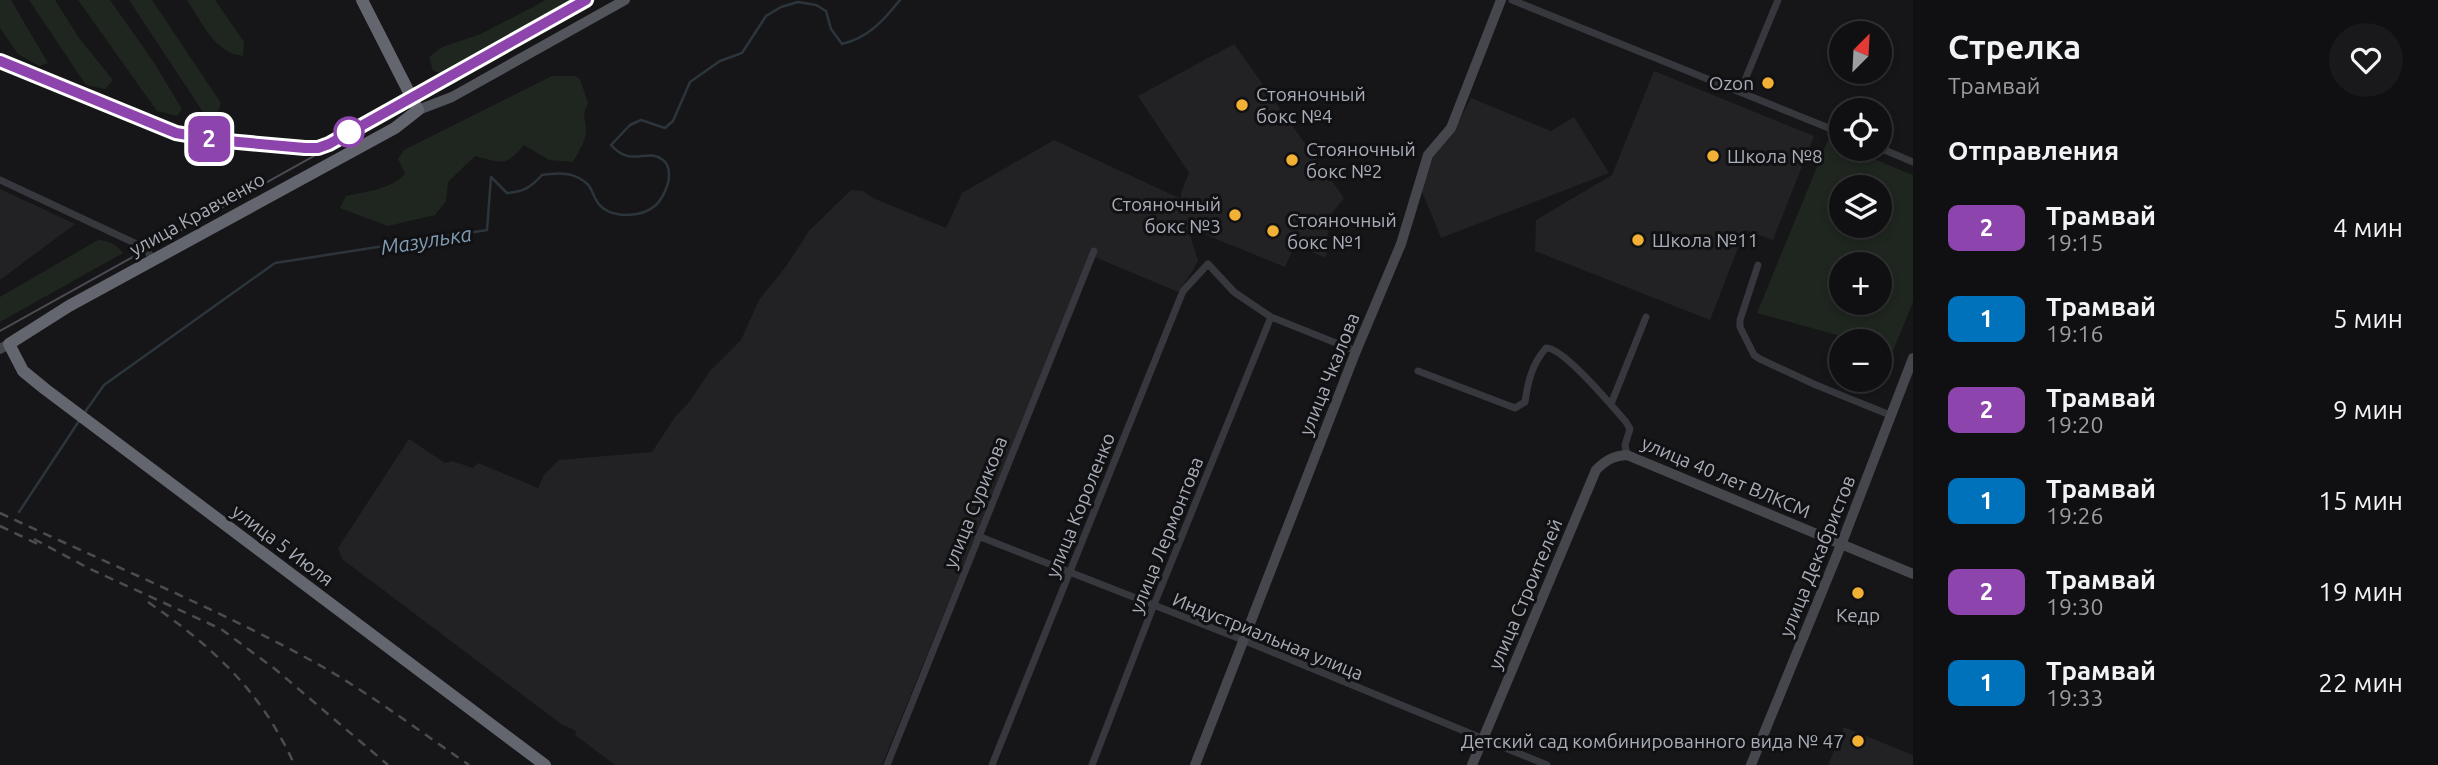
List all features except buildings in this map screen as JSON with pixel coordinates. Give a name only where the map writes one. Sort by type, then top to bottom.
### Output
[{"type":"highway","points":[[362,0],[418,110]]},
{"type":"highway","name":"улица Кравченко","points":[[5,347],[69,306],[395,128],[418,110]]},
{"type":"highway","name":"улица 5 Июля","points":[[5,347],[23,371],[45,389],[545,765]]},
{"type":"main road","name":"улица Кравченко","points":[[418,110],[452,97],[625,0]]},
{"type":"main road","name":"улица Чкалова","points":[[1195,765],[1356,351],[1401,244],[1428,155],[1451,128],[1501,0]]},
{"type":"main road","name":"улица Декабристов","points":[[1751,765],[1841,545],[1913,358]]},
{"type":"main road","name":"улица 40 лет ВЛКСМ","points":[[1627,455],[1913,574]]},
{"type":"main road","name":"улица Строителей","points":[[1472,765],[1596,470],[1605,461],[1627,455]]},
{"type":"street","points":[[1512,0],[1829,128]]},
{"type":"street","points":[[1740,92],[1778,0]]},
{"type":"street","points":[[1892,153],[1913,162]]},
{"type":"street","points":[[0,180],[143,247],[154,259]]},
{"type":"street","name":"улица Сурикова","points":[[887,765],[1094,251]]},
{"type":"street","name":"улица Короленко","points":[[992,765],[1183,291],[1208,264],[1234,292],[1270,317]]},
{"type":"street","points":[[1758,265],[1740,320],[1755,355],[1816,386],[1890,415]]},
{"type":"street","points":[[1270,317],[1356,351]]},
{"type":"street","name":"улица Лермонтова","points":[[1092,765],[1270,317]]},
{"type":"street","points":[[1611,404],[1646,317]]},
{"type":"street","name":"улица 40 лет ВЛКСМ","points":[[1418,371],[1515,408],[1525,402],[1531,370],[1539,357],[1546,348],[1552,348],[1567,358],[1611,404],[1630,429],[1625,445],[1627,455]]},
{"type":"street","name":"Индустриальная улица","points":[[978,536],[1153,607],[1243,640],[1547,765]]},
{"type":"shaded area","points":[[0,0],[11,0],[48,63],[39,66],[18,54],[0,28]]},
{"type":"shaded area","points":[[29,0],[55,0],[79,38],[113,80],[105,89],[86,85]]},
{"type":"shaded area","points":[[78,0],[110,0],[153,61],[182,109],[177,116],[157,111]]},
{"type":"shaded area","points":[[129,0],[152,0],[221,103],[217,115],[205,115]]},
{"type":"shaded area","points":[[187,0],[215,0],[244,42],[243,56],[233,54],[216,43]]},
{"type":"shaded area","points":[[546,0],[581,0],[488,55],[446,75],[433,71],[429,57],[442,47],[481,34]]},
{"type":"shaded area","points":[[1234,44],[1344,198],[1329,217],[1326,258],[1295,245],[1285,267],[1206,235],[1207,232],[1202,230],[1205,223],[1197,220],[1189,232],[1198,260],[1178,292],[1090,255],[882,765],[615,765],[575,735],[576,731],[561,724],[342,559],[338,548],[409,439],[445,463],[452,461],[473,468],[478,463],[538,488],[544,475],[559,460],[652,452],[710,371],[741,340],[759,300],[787,265],[809,231],[851,190],[863,191],[873,198],[946,228],[962,193],[1054,140],[1181,199],[1189,173],[1138,96]]},
{"type":"shaded area","points":[[1654,71],[1814,136],[1773,240],[1745,230],[1710,320],[1535,251],[1536,220],[1612,175]]},
{"type":"shaded area","points":[[552,76],[575,76],[580,79],[588,103],[584,114],[585,138],[573,162],[549,160],[524,145],[512,157],[503,161],[475,156],[448,182],[446,201],[435,215],[388,226],[340,208],[346,196],[378,189],[400,178],[405,173],[398,159],[404,150]]},
{"type":"shaded area","points":[[1471,98],[1551,131],[1574,117],[1609,173],[1441,238],[1421,189],[1436,149],[1451,136]]},
{"type":"shaded area","points":[[1828,140],[1829,161],[1879,161],[1913,175],[1913,302],[1893,351],[1892,329],[1829,329],[1829,333],[1757,313]]},
{"type":"shaded area","points":[[0,189],[75,224],[0,280]]},
{"type":"shaded area","points":[[98,240],[112,244],[123,253],[0,322],[0,297]]},
{"type":"shaded area","name":"Детский сад комбинированного вида № 47","points":[[1844,727],[1913,755],[1913,765],[1828,765]]},
{"type":"waterway","name":"Мазулька","points":[[491,177],[507,193],[527,188],[542,175],[570,175],[587,184],[598,203],[610,212],[626,215],[650,209],[658,203],[665,191],[669,180],[668,169],[666,163],[658,157],[626,156],[611,145],[630,125],[641,120],[665,128],[673,121],[690,82],[720,61],[742,53],[766,16],[781,7],[798,2],[816,5],[826,11],[831,29],[842,44],[868,33],[900,0]]},
{"type":"waterway","name":"Мазулька","points":[[85,412],[104,385],[275,263],[487,230],[491,177]]},
{"type":"waterway","name":"Мазулька","points":[[19,512],[79,421]]},
{"type":"tram line","name":"2","points":[[0,61],[176,133],[216,140],[313,149],[329,144],[586,0]]},
{"type":"tram line","points":[[0,331],[594,0]]},
{"type":"tram line","points":[[0,61],[176,133],[216,140],[305,148],[326,145]]},
{"type":"railway","points":[[0,513],[204,606],[284,646],[360,690],[469,765]]},
{"type":"railway","points":[[0,526],[42,546]]},
{"type":"railway","points":[[34,539],[90,569],[221,629],[275,669],[388,765]]},
{"type":"railway","points":[[148,602],[185,629],[236,675],[264,711],[294,765]]},
{"type":"place","name":"Ozon","points":[[1768,83]]},
{"type":"place","name":"Стояночный бокс №4","points":[[1242,105]]},
{"type":"place","name":"Школа №8","points":[[1713,156]]},
{"type":"place","name":"Стояночный бокс №2","points":[[1292,160]]},
{"type":"place","name":"Стояночный бокс №3","points":[[1235,215]]},
{"type":"place","name":"Стояночный бокс №1","points":[[1273,231]]},
{"type":"place","name":"Школа №11","points":[[1638,240]]},
{"type":"place","name":"Кедр","points":[[1858,593]]},
{"type":"place","name":"Детский сад комбинированного вида № 47","points":[[1858,741]]}]
